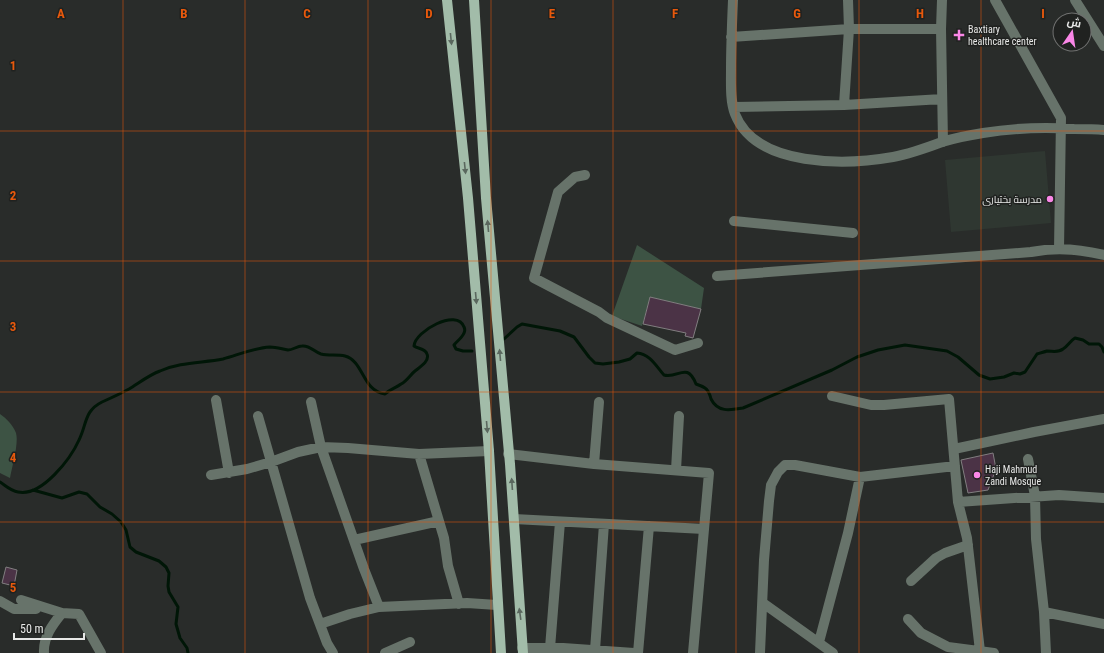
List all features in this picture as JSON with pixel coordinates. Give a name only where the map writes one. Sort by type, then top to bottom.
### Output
[{"type":"main road","points":[[447,0],[468,198],[489,451],[501,653]]},
{"type":"main road","points":[[474,0],[486,198],[514,518],[522,650]]},
{"type":"main road","points":[[468,198],[486,198]]},
{"type":"street","points":[[733,0],[731,92],[735,114],[742,129],[753,140],[772,150],[803,158],[831,161],[861,161],[894,157],[943,142],[983,133],[1024,128],[1103,129]]},
{"type":"street","points":[[844,105],[849,29],[848,0]]},
{"type":"street","points":[[942,0],[940,29],[943,142]]},
{"type":"street","points":[[995,0],[1061,118],[1059,249]]},
{"type":"street","points":[[1075,0],[1104,46]]},
{"type":"street","points":[[731,37],[849,29],[940,29]]},
{"type":"street","points":[[734,107],[844,105],[942,99]]},
{"type":"street","points":[[585,175],[575,177],[564,185],[558,192],[534,278],[599,312],[607,318],[675,350],[698,343]]},
{"type":"street","points":[[734,221],[853,233]]},
{"type":"street","points":[[717,276],[985,256],[1031,252],[1046,249],[1072,249],[1104,255]]},
{"type":"street","points":[[832,396],[871,405],[949,399],[958,502],[968,545],[980,651]]},
{"type":"street","points":[[216,400],[229,473]]},
{"type":"street","points":[[311,402],[321,447],[379,607]]},
{"type":"street","points":[[594,464],[599,402]]},
{"type":"street","points":[[258,416],[310,598],[327,642],[333,653]]},
{"type":"street","points":[[676,470],[678,416]]},
{"type":"street","points":[[954,449],[1104,419]]},
{"type":"street","points":[[211,475],[229,473],[271,462],[298,452],[321,447],[419,454],[489,451]]},
{"type":"street","points":[[419,454],[444,538],[448,566],[459,604]]},
{"type":"street","points":[[508,454],[594,464],[709,473],[693,653]]},
{"type":"street","points":[[1028,459],[1035,496],[1036,539],[1044,612],[1046,653]]},
{"type":"street","points":[[760,653],[764,560],[771,485],[778,472],[785,465],[795,465],[860,477],[955,466]]},
{"type":"street","points":[[819,642],[848,533],[860,477]]},
{"type":"street","points":[[958,502],[1059,495],[1104,498]]},
{"type":"street","points":[[514,518],[560,522],[704,529]]},
{"type":"street","points":[[354,540],[439,521]]},
{"type":"street","points":[[550,648],[560,522]]},
{"type":"street","points":[[595,650],[604,524]]},
{"type":"street","points":[[638,653],[649,526]]},
{"type":"street","points":[[911,581],[936,558],[945,552],[968,545]]},
{"type":"street","points":[[20,600],[62,613],[79,614],[101,653]]},
{"type":"street","points":[[0,601],[14,609],[48,609]]},
{"type":"street","points":[[763,602],[833,653]]},
{"type":"street","points":[[320,624],[350,614],[379,607],[459,604],[497,605]]},
{"type":"street","points":[[1044,612],[1104,624]]},
{"type":"street","points":[[44,653],[43,644],[53,624],[62,613]]},
{"type":"street","points":[[908,619],[921,633],[948,647],[994,653]]},
{"type":"street","points":[[385,653],[410,642]]},
{"type":"street","points":[[522,650],[550,648],[634,653]]},
{"type":"shaded area","points":[[1045,151],[1051,223],[951,232],[945,160]]},
{"type":"green space","points":[[637,245],[704,288],[701,309],[650,297],[642,326],[612,316]]},
{"type":"green space","points":[[0,414],[15,430],[17,437],[10,478],[0,473]]},
{"type":"building","points":[[650,297],[701,309],[693,338],[685,336],[686,333],[643,324]]},
{"type":"building","points":[[993,453],[996,469],[988,490],[968,493],[961,460]]},
{"type":"building","points":[[6,567],[17,570],[14,586],[2,583]]},
{"type":"waterway","points":[[0,482],[18,492],[27,492],[37,489],[63,466],[75,448],[92,409],[152,375],[175,366],[223,359],[264,348],[272,347],[288,350],[305,346],[321,354],[342,355],[351,359],[360,369],[372,388],[377,392],[385,394],[405,381],[426,361],[428,357],[426,352],[414,346],[416,340],[428,328],[445,321],[453,320],[460,322],[464,327],[465,332],[454,345],[456,349],[472,351]]},
{"type":"waterway","points":[[504,339],[522,324],[560,331],[574,337],[595,363],[603,364],[619,362],[630,359],[637,353],[642,354],[649,358],[664,375],[669,376],[682,372],[689,373],[693,377],[696,384],[707,390],[717,407],[725,410],[743,408],[832,370],[857,357],[878,350],[905,345],[947,351],[958,357],[979,375],[990,379],[1025,372],[1037,354],[1047,351],[1059,351],[1075,338],[1083,340],[1089,344],[1099,344],[1104,352]]},
{"type":"waterway","points":[[33,490],[62,498],[79,492],[87,494],[100,507],[112,514],[121,522],[126,530],[130,547],[136,552],[159,561],[166,567],[169,573],[169,592],[178,607],[176,624],[180,638],[187,648],[188,653]]},
{"type":"place","name":"Baxtiary healthcare center","points":[[959,35]]},
{"type":"place","name":"مدرسة بختيارى","points":[[1050,199]]},
{"type":"place","name":"Haji Mahmud Zandi Mosque","points":[[977,475]]}]
